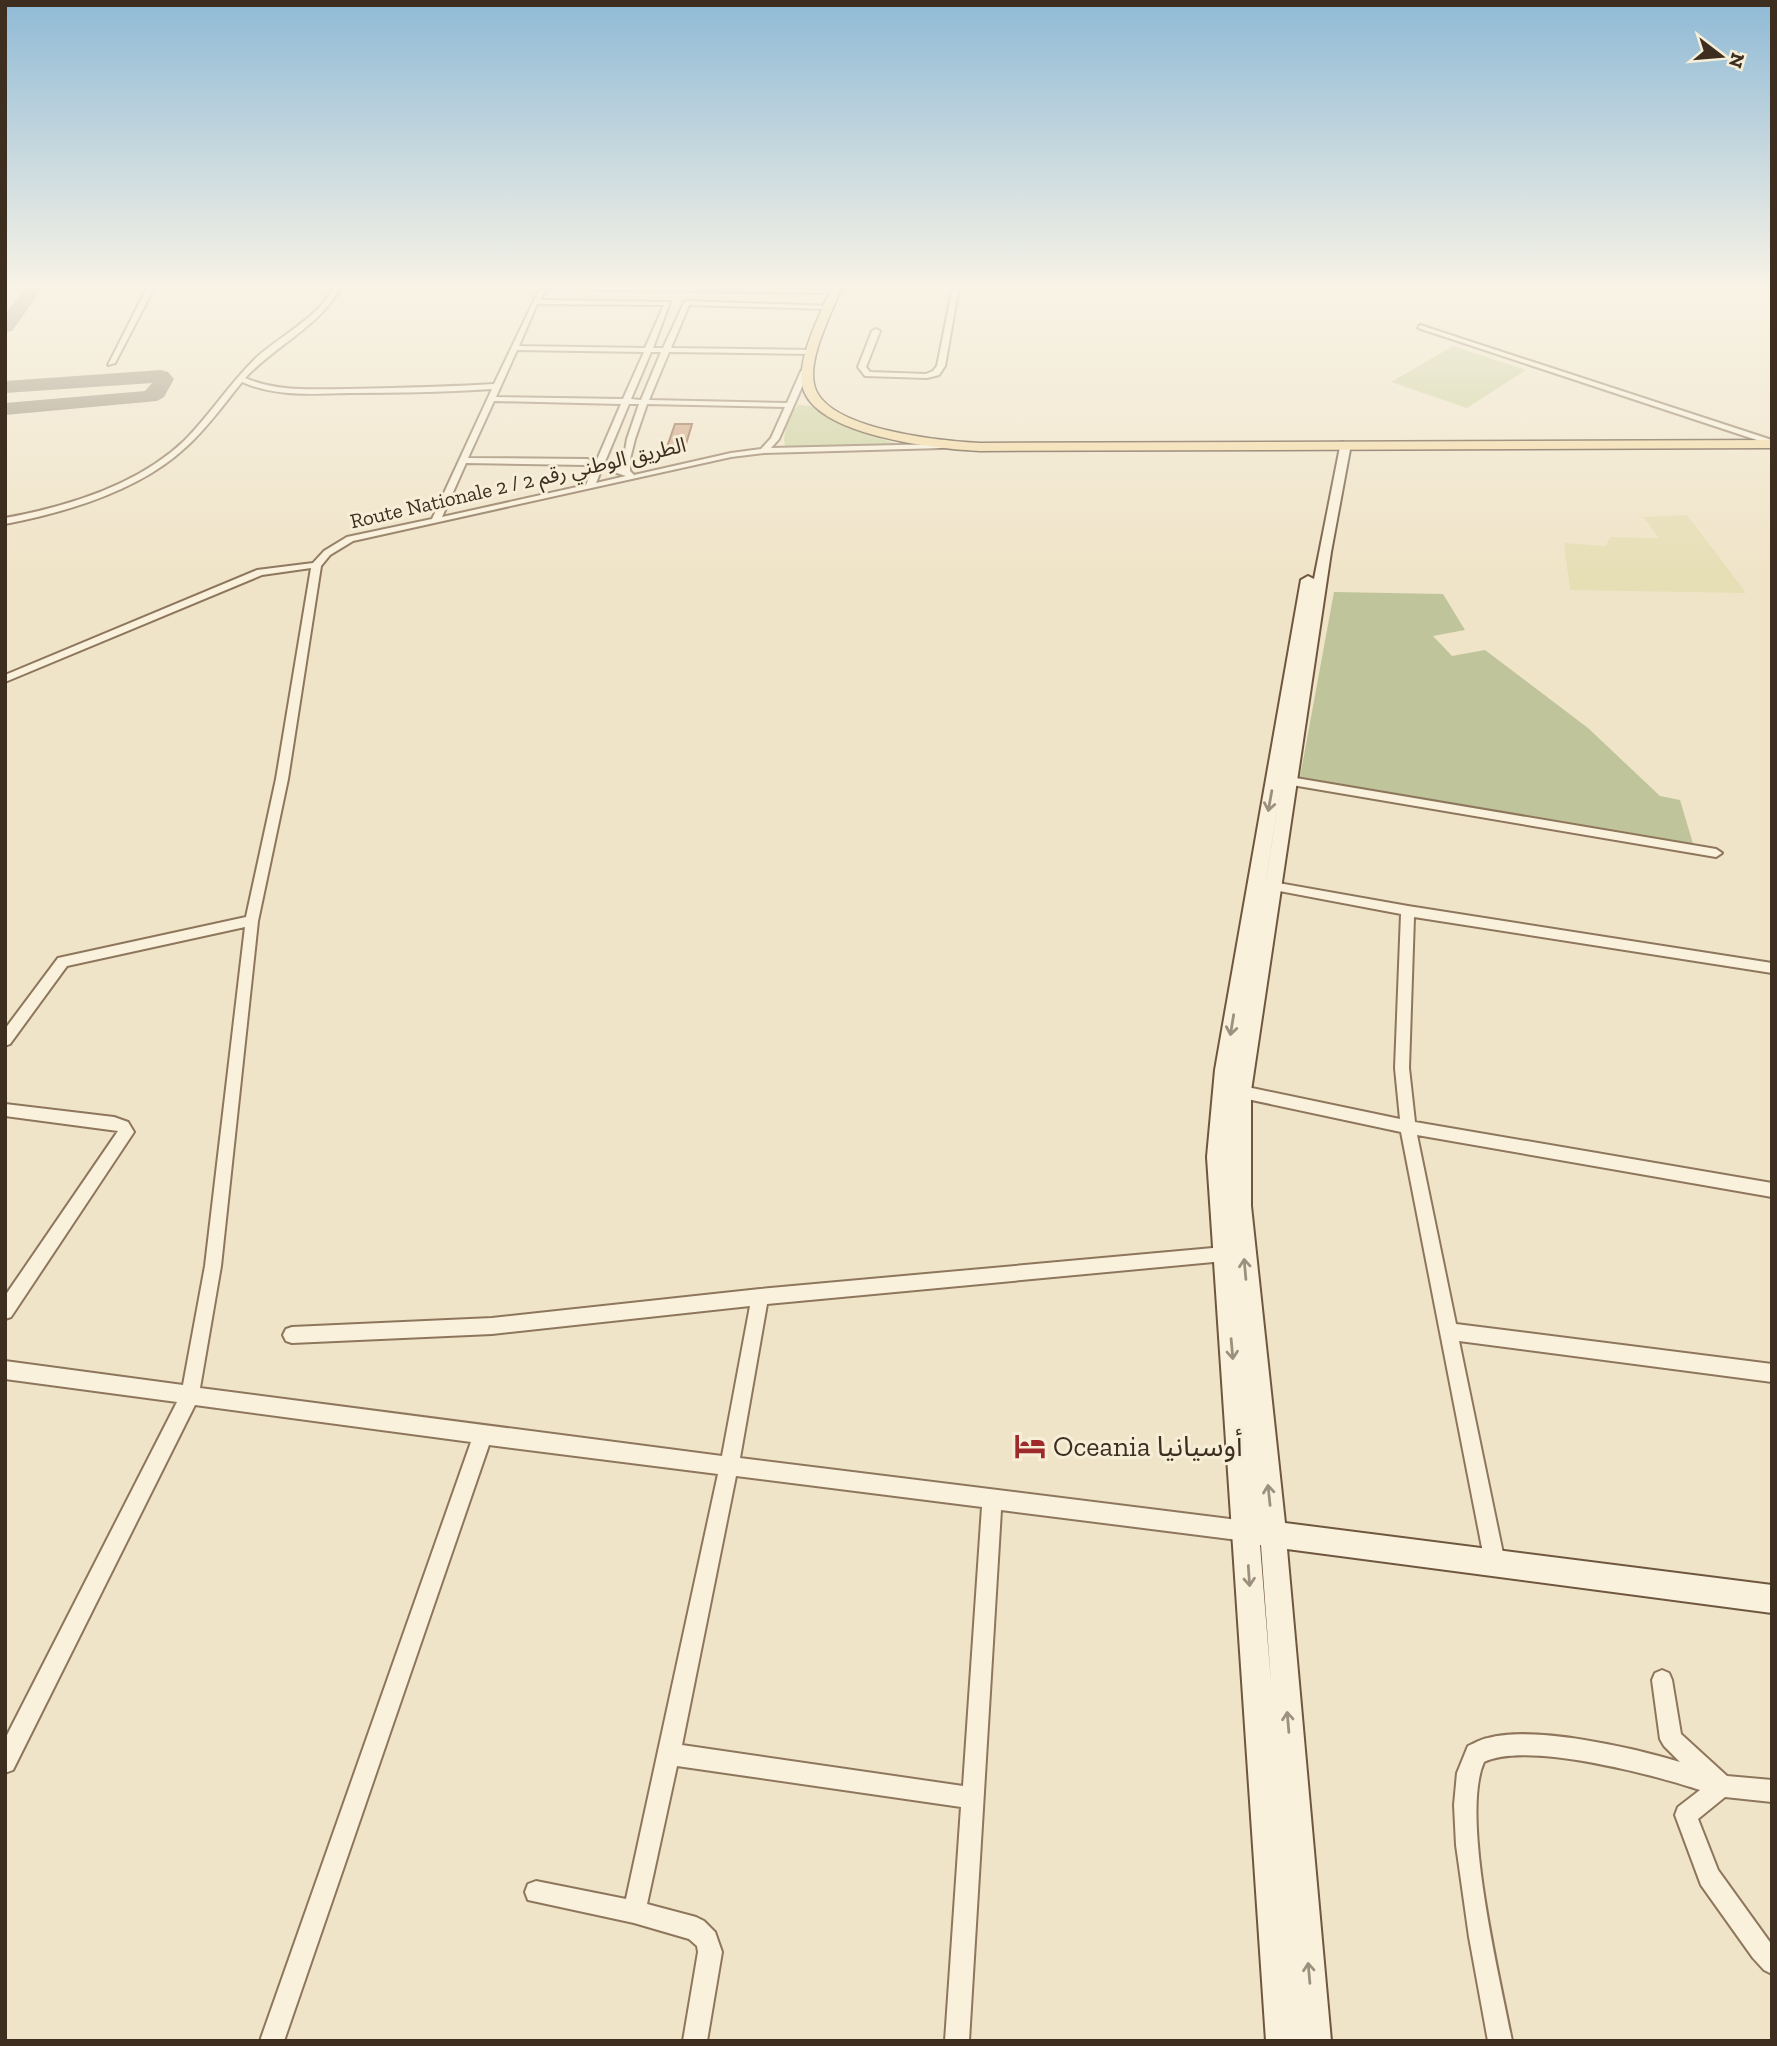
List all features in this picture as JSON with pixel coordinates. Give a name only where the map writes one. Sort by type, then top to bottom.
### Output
[{"type":"main road","points":[[809,381],[814,397],[849,422],[886,435],[942,446],[1772,443]]},
{"type":"main road","points":[[1283,2041],[1218,1157],[1232,1089],[1338,444]]},
{"type":"main road","points":[[1265,884],[1290,781],[1312,595]]},
{"type":"main road","points":[[1232,1089],[1240,1206],[1273,1535],[1314,2041]]},
{"type":"main road","points":[[1246,1531],[1772,1599]]},
{"type":"main road","points":[[1262,1750],[1291,1753]]},
{"type":"street","points":[[5,521],[65,508],[169,460],[239,381]]},
{"type":"street","points":[[245,381],[253,386],[281,391],[424,391],[498,386]]},
{"type":"street","points":[[436,520],[500,381]]},
{"type":"street","points":[[590,487],[634,381]]},
{"type":"street","points":[[629,474],[624,460],[654,381]]},
{"type":"street","points":[[764,451],[775,439],[801,381]]},
{"type":"street","points":[[1585,381],[1772,443]]},
{"type":"street","points":[[490,399],[790,405]]},
{"type":"street","name":"Route Nationale 2 / الطريق الوطني رقم 2","points":[[316,565],[327,552],[350,539],[590,487],[629,474],[764,451],[942,446]]},
{"type":"street","points":[[463,460],[599,463],[629,474]]},
{"type":"street","points":[[5,679],[260,572],[316,565],[282,779],[252,921],[213,1266],[190,1395],[5,1762]]},
{"type":"street","points":[[1290,781],[1716,853]]},
{"type":"street","points":[[1265,884],[1408,911],[1772,968]]},
{"type":"street","points":[[1408,911],[1402,1068],[1408,1127],[1495,1563]]},
{"type":"street","points":[[5,1040],[63,962],[252,921]]},
{"type":"street","points":[[1232,1089],[1408,1127],[1772,1190]]},
{"type":"street","points":[[5,1110],[114,1123],[122,1126],[126,1132],[5,1311]]},
{"type":"street","points":[[292,1335],[492,1326],[760,1297],[1224,1254]]},
{"type":"street","points":[[634,1912],[670,1754],[760,1297]]},
{"type":"street","points":[[1449,1331],[1772,1373]]},
{"type":"street","points":[[5,1370],[483,1435],[1246,1531]]},
{"type":"street","points":[[272,2041],[483,1435]]},
{"type":"street","points":[[957,2041],[992,1498]]},
{"type":"street","points":[[1662,1680],[1671,1739],[1722,1786]]},
{"type":"street","points":[[1500,2041],[1467,1851],[1465,1788],[1469,1766],[1476,1754],[1490,1747],[1523,1743],[1643,1762],[1722,1786],[1772,1791]]},
{"type":"street","points":[[670,1754],[973,1798]]},
{"type":"street","points":[[1722,1786],[1686,1815],[1709,1877],[1760,1950],[1772,1962]]},
{"type":"street","points":[[536,1892],[634,1912],[696,1929],[707,1940],[710,1952],[695,2041]]},
{"type":"shaded area","points":[[1687,515],[1746,593],[1570,590],[1564,543],[1606,546],[1610,537],[1659,538],[1643,517]]},
{"type":"green space","points":[[1392,381],[1508,381],[1467,408]]},
{"type":"green space","points":[[799,405],[812,406],[854,430],[904,446],[883,449],[785,446],[787,424]]},
{"type":"green space","points":[[1334,592],[1443,594],[1465,630],[1433,636],[1452,656],[1485,650],[1588,728],[1660,796],[1680,800],[1694,847],[1300,777]]},
{"type":"building","points":[[675,424],[692,424],[686,444],[667,447]]},
{"type":"taxiway","points":[[5,387],[83,381]]},
{"type":"taxiway","points":[[5,409],[150,397],[157,393],[163,381]]},
{"type":"place","name":"Oceania أوسيانيا","points":[[1030,1446]]}]
